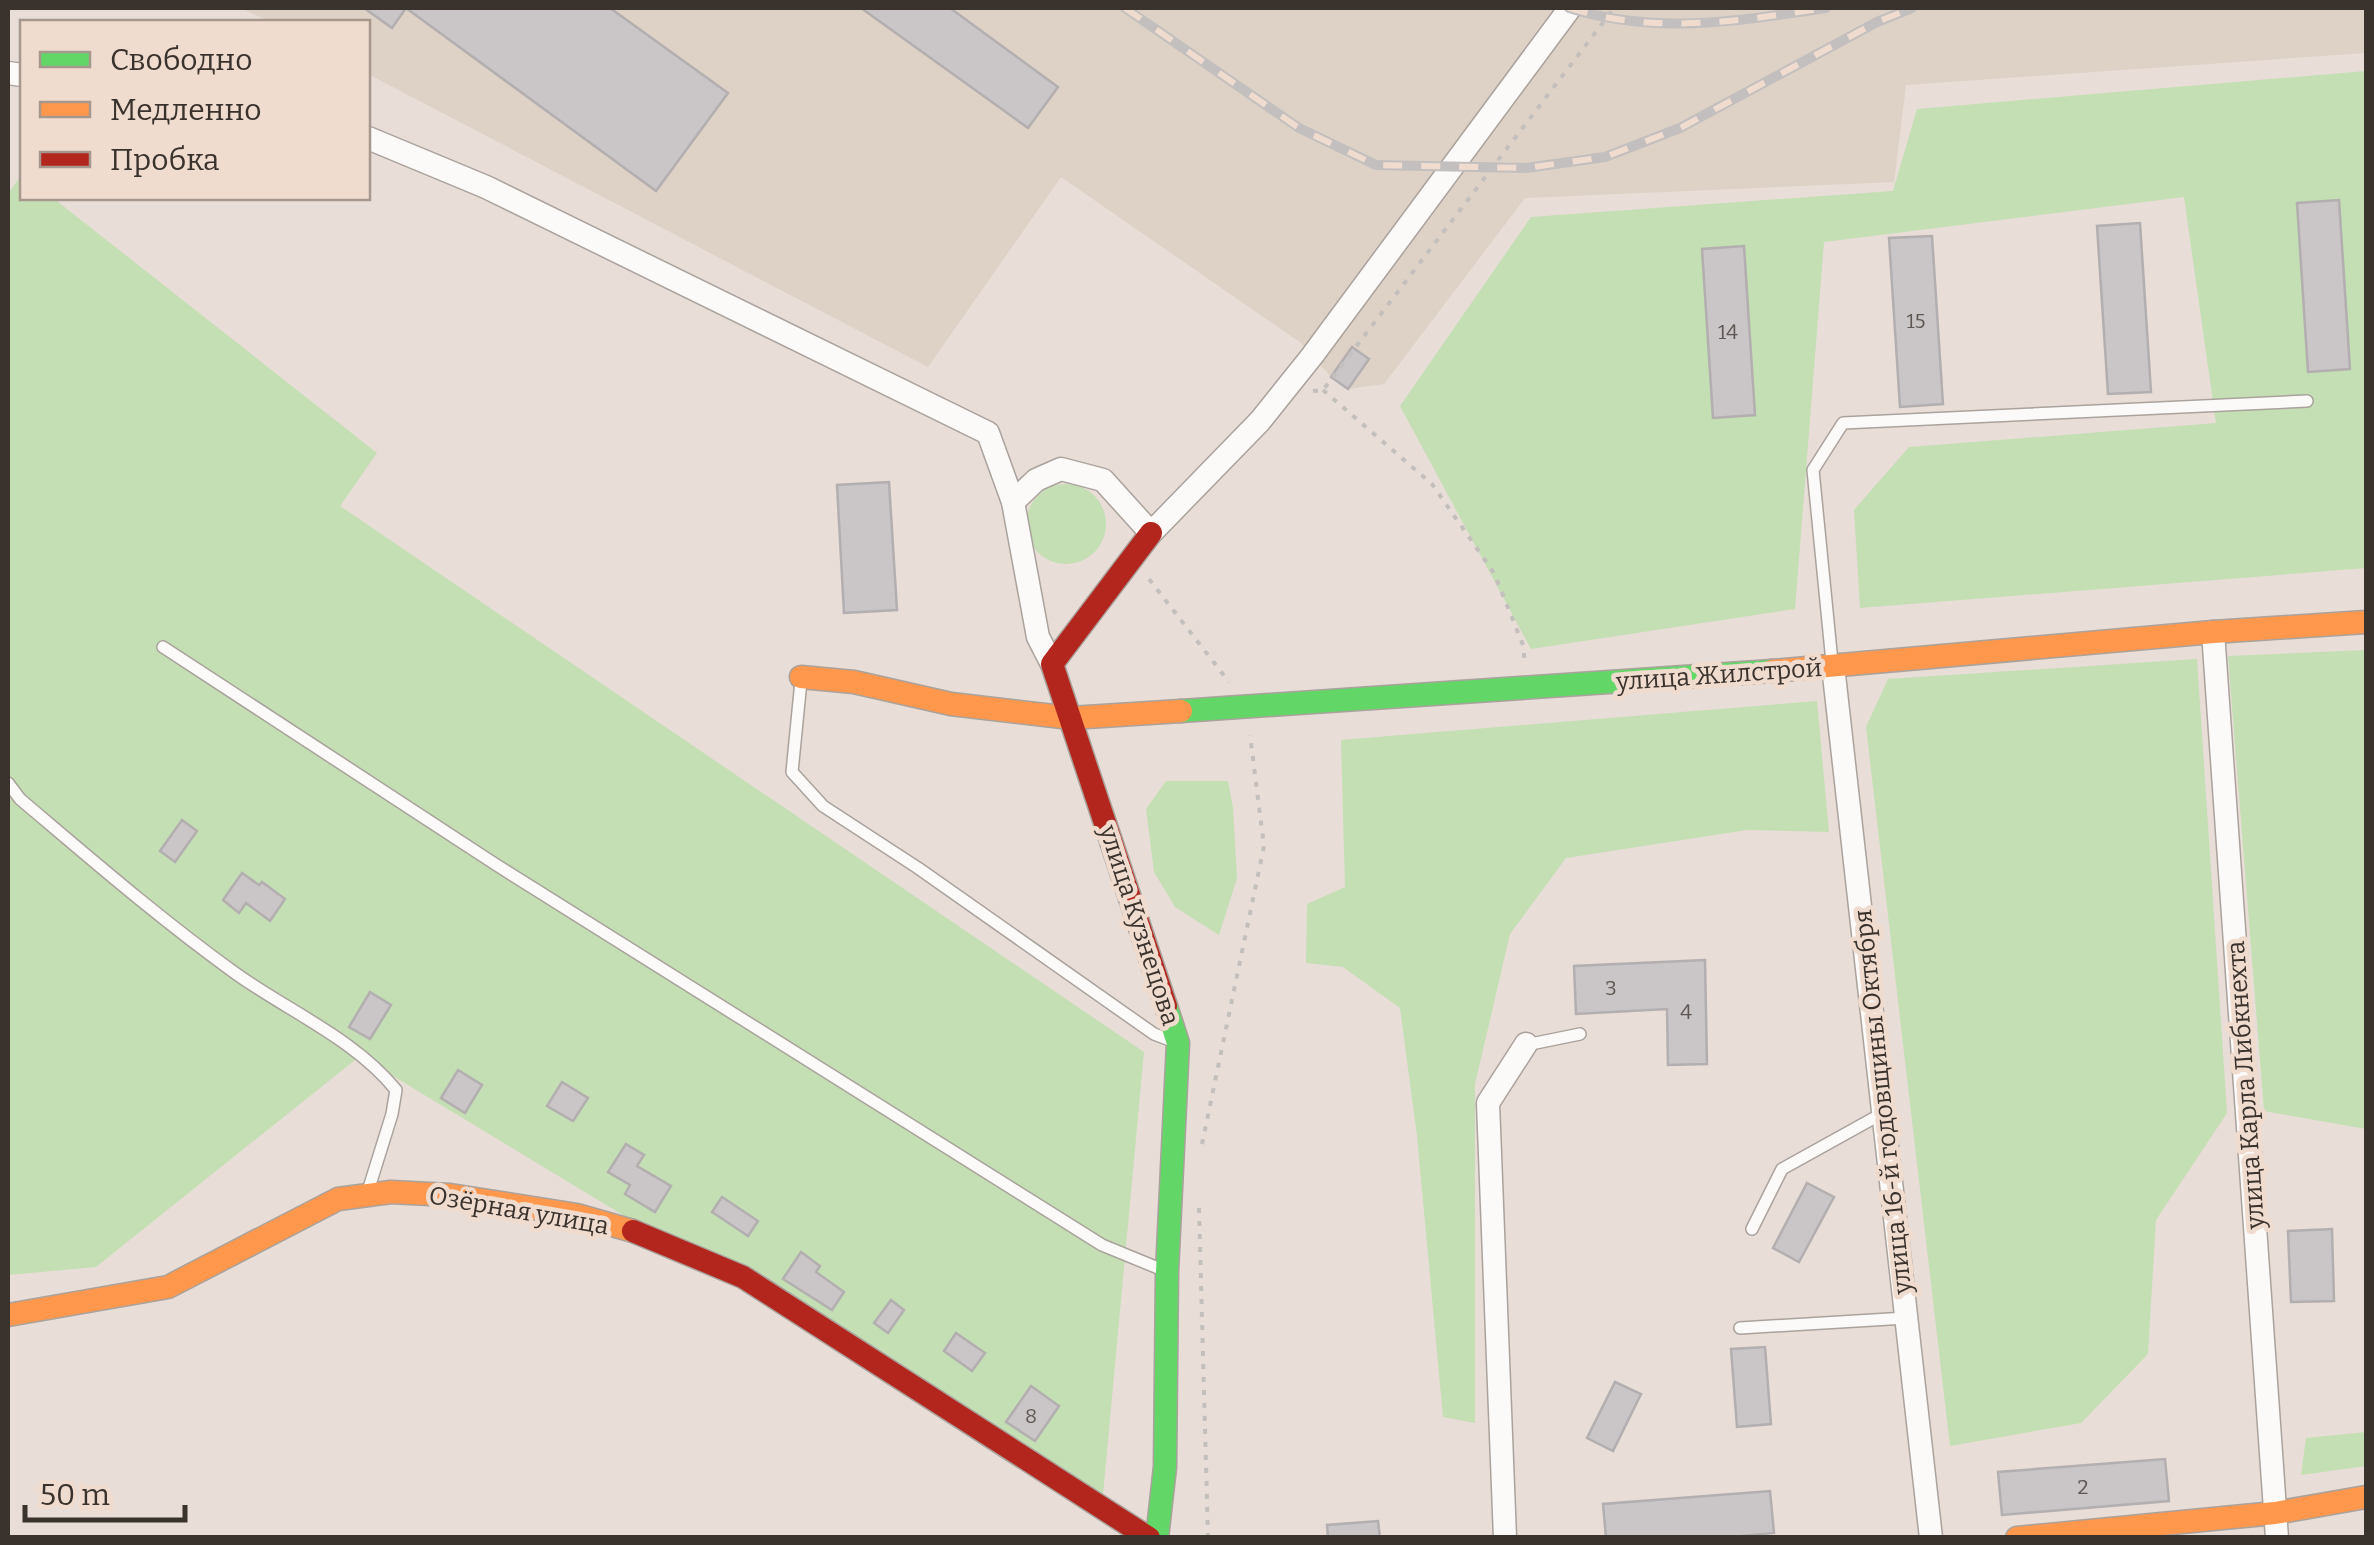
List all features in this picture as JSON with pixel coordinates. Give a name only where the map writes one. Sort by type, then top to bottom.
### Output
[{"type":"street","points":[[370,139],[486,187],[988,433],[1013,502],[1038,637],[1052,664],[1151,533],[1260,421],[1312,356],[1570,8]]},
{"type":"street","points":[[1013,502],[1036,480],[1061,469],[1103,480],[1151,533]]},
{"type":"street","name":"улица Жилстрой","points":[[801,677],[854,682],[951,704],[1071,718],[1528,689],[2366,622]]},
{"type":"street","name":"улица Карла Либкнехта","points":[[2213,632],[2277,1538]]},
{"type":"street","name":"улица Кузнецова","points":[[1052,664],[1178,1043],[1167,1272],[1165,1467],[1157,1538]]},
{"type":"street","name":"улица 16-й годовщины Октября","points":[[1833,666],[1931,1538]]},
{"type":"street","name":"Озёрная улица","points":[[8,1315],[168,1286],[338,1200],[366,1195],[450,1195],[577,1215],[681,1248],[743,1276],[1148,1538]]},
{"type":"street","points":[[2017,1538],[2275,1512],[2366,1498]]},
{"type":"lane","points":[[1833,666],[1813,470],[1843,423],[2307,401]]},
{"type":"lane","points":[[163,647],[496,864],[1102,1245],[1167,1272]]},
{"type":"lane","points":[[801,677],[792,772],[823,806],[1154,1034],[1178,1043]]},
{"type":"lane","points":[[8,784],[20,799],[177,931],[266,995],[375,1064],[396,1090],[366,1195]]},
{"type":"lane","points":[[1505,1538],[1488,1103],[1526,1044],[1580,1034]]},
{"type":"lane","points":[[1752,1229],[1782,1169],[1883,1113]]},
{"type":"lane","points":[[1740,1328],[1906,1318]]},
{"type":"path","points":[[1323,390],[1432,484],[1494,573],[1522,645],[1528,689]]},
{"type":"path","points":[[1144,573],[1247,706],[1264,846],[1202,1144]]},
{"type":"path","points":[[1199,1201],[1208,1538]]},
{"type":"shaded area","points":[[241,8],[2366,8],[2366,53],[1906,85],[1894,182],[1525,198],[1384,384],[1348,389],[1331,377],[1301,343],[1061,177],[928,367],[370,75],[370,20],[266,20]]},
{"type":"green space","points":[[2366,71],[2366,568],[1860,608],[1854,510],[1909,447],[2216,423],[2184,197],[1824,242],[1795,609],[1531,649],[1400,406],[1531,217],[1893,191],[1917,109]]},
{"type":"green space","points":[[20,177],[20,200],[56,200],[377,453],[340,506],[1144,1052],[1102,1505],[360,1056],[96,1267],[8,1275],[8,194]]},
{"type":"green space","points":[[1066,484],[1081,487],[1094,496],[1103,509],[1103,539],[1094,552],[1081,561],[1066,564],[1051,561],[1038,552],[1029,539],[1026,524],[1029,509],[1038,496],[1051,487]]},
{"type":"green space","points":[[2366,650],[2366,1129],[2264,1111],[2228,656]]},
{"type":"green space","points":[[2197,659],[2227,1113],[2156,1220],[2148,1354],[2081,1423],[1950,1446],[1866,727],[1888,679]]},
{"type":"green space","points":[[1817,701],[1829,832],[1747,830],[1566,858],[1510,934],[1475,1084],[1475,1423],[1443,1417],[1417,1136],[1400,1008],[1343,967],[1306,963],[1307,904],[1345,887],[1341,740]]},
{"type":"green space","points":[[1166,781],[1228,781],[1237,878],[1219,935],[1175,907],[1154,872],[1146,809]]},
{"type":"green space","points":[[2366,1432],[2366,1466],[2301,1475],[2306,1438]]},
{"type":"building","points":[[364,8],[406,8],[392,28]]},
{"type":"building","points":[[406,8],[610,8],[728,93],[656,191]]},
{"type":"building","points":[[861,8],[950,8],[1058,87],[1028,128]]},
{"type":"building","points":[[2339,200],[2350,369],[2308,372],[2297,203]]},
{"type":"building","points":[[2140,223],[2151,392],[2108,394],[2097,226]]},
{"type":"building","points":[[1932,236],[1943,404],[1900,407],[1889,238]]},
{"type":"building","points":[[1744,246],[1755,415],[1713,418],[1702,249]]},
{"type":"building","points":[[1352,347],[1369,359],[1348,389],[1331,377]]},
{"type":"building","points":[[889,482],[897,610],[844,613],[837,485]]},
{"type":"building","points":[[182,820],[197,831],[175,862],[160,851]]},
{"type":"building","points":[[242,873],[285,899],[270,921],[246,903],[239,913],[223,900]]},
{"type":"building","points":[[1705,960],[1707,1064],[1668,1065],[1667,1009],[1576,1014],[1574,966]]},
{"type":"building","points":[[370,992],[391,1005],[370,1039],[349,1027]]},
{"type":"building","points":[[458,1070],[482,1085],[465,1113],[441,1098]]},
{"type":"building","points":[[562,1082],[588,1098],[573,1121],[547,1106]]},
{"type":"building","points":[[626,1144],[644,1155],[637,1166],[671,1186],[655,1212],[625,1194],[630,1185],[608,1172]]},
{"type":"building","points":[[1807,1183],[1834,1197],[1799,1262],[1773,1248]]},
{"type":"building","points":[[722,1197],[758,1221],[748,1236],[712,1212]]},
{"type":"building","points":[[2332,1229],[2334,1301],[2291,1302],[2288,1231]]},
{"type":"building","points":[[801,1252],[820,1266],[816,1272],[844,1292],[832,1310],[783,1279]]},
{"type":"building","points":[[891,1300],[904,1310],[888,1333],[874,1323]]},
{"type":"building","points":[[956,1333],[985,1353],[972,1371],[944,1351]]},
{"type":"building","points":[[1765,1347],[1771,1424],[1737,1427],[1731,1349]]},
{"type":"building","points":[[1615,1382],[1641,1394],[1613,1451],[1587,1438]]},
{"type":"building","points":[[1031,1386],[1059,1406],[1035,1441],[1006,1422]]},
{"type":"building","points":[[2165,1459],[2169,1501],[2002,1515],[1998,1472]]},
{"type":"building","points":[[1770,1491],[1774,1533],[1722,1538],[1606,1538],[1603,1504]]},
{"type":"building","points":[[1378,1521],[1380,1538],[1328,1538],[1327,1525]]},
{"type":"railway","points":[[1125,8],[1299,128],[1376,165],[1526,168],[1605,157],[1680,128],[1877,22],[1912,8]]},
{"type":"railway","points":[[1569,8],[1665,23],[1729,21],[1826,8]]},
{"type":"traffic: fast","points":[[1181,711],[1772,671]]},
{"type":"traffic: fast","points":[[1157,1538],[1165,1467],[1167,1272],[1178,1043],[1166,1006]]},
{"type":"traffic: slow","points":[[1772,671],[2366,622]]},
{"type":"traffic: slow","points":[[801,677],[854,682],[951,704],[1071,718],[1181,711]]},
{"type":"traffic: slow","points":[[8,1315],[168,1287],[338,1199],[391,1192],[450,1195],[577,1215],[633,1231]]},
{"type":"traffic: slow","points":[[2017,1538],[2275,1513],[2366,1497]]},
{"type":"traffic: jam","points":[[1151,533],[1052,664],[1166,1006]]},
{"type":"traffic: jam","points":[[633,1231],[743,1277],[1149,1538]]}]
